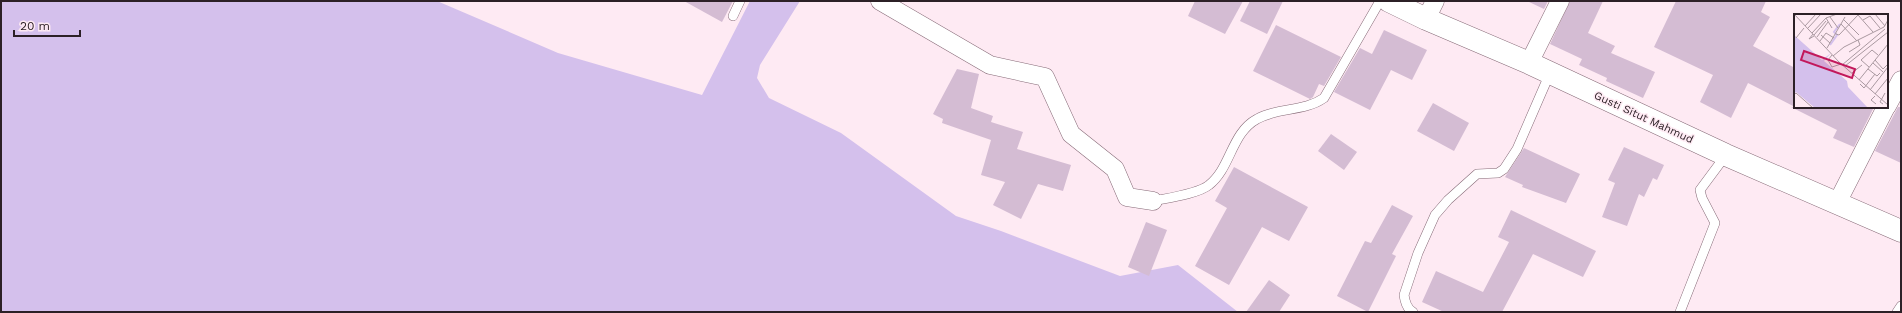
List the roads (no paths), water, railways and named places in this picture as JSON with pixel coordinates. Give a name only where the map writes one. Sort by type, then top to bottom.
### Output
[{"type":"highway","name":"Gusti Situt Mahmud","points":[[1389,1],[1431,10],[1550,73],[1726,155],[1901,231]]},
{"type":"street","points":[[880,1],[990,65],[1045,76],[1071,134],[1115,169],[1127,196],[1153,201]]},
{"type":"street","points":[[1530,63],[1560,1]]},
{"type":"street","points":[[1888,104],[1901,80]]},
{"type":"street","points":[[1838,203],[1886,108]]},
{"type":"lane","points":[[733,16],[740,1]]},
{"type":"lane","points":[[1153,201],[1180,196],[1209,185],[1223,168],[1231,149],[1247,125],[1258,118],[1307,107],[1316,104],[1324,98],[1380,1]]},
{"type":"lane","points":[[1413,312],[1410,311],[1404,296],[1418,253],[1435,215],[1464,184],[1477,174],[1498,173],[1504,169],[1517,149],[1550,73]]},
{"type":"lane","points":[[1680,312],[1715,223],[1702,198],[1700,190],[1726,155]]},
{"type":"lane","points":[[1898,312],[1901,306]]}]
